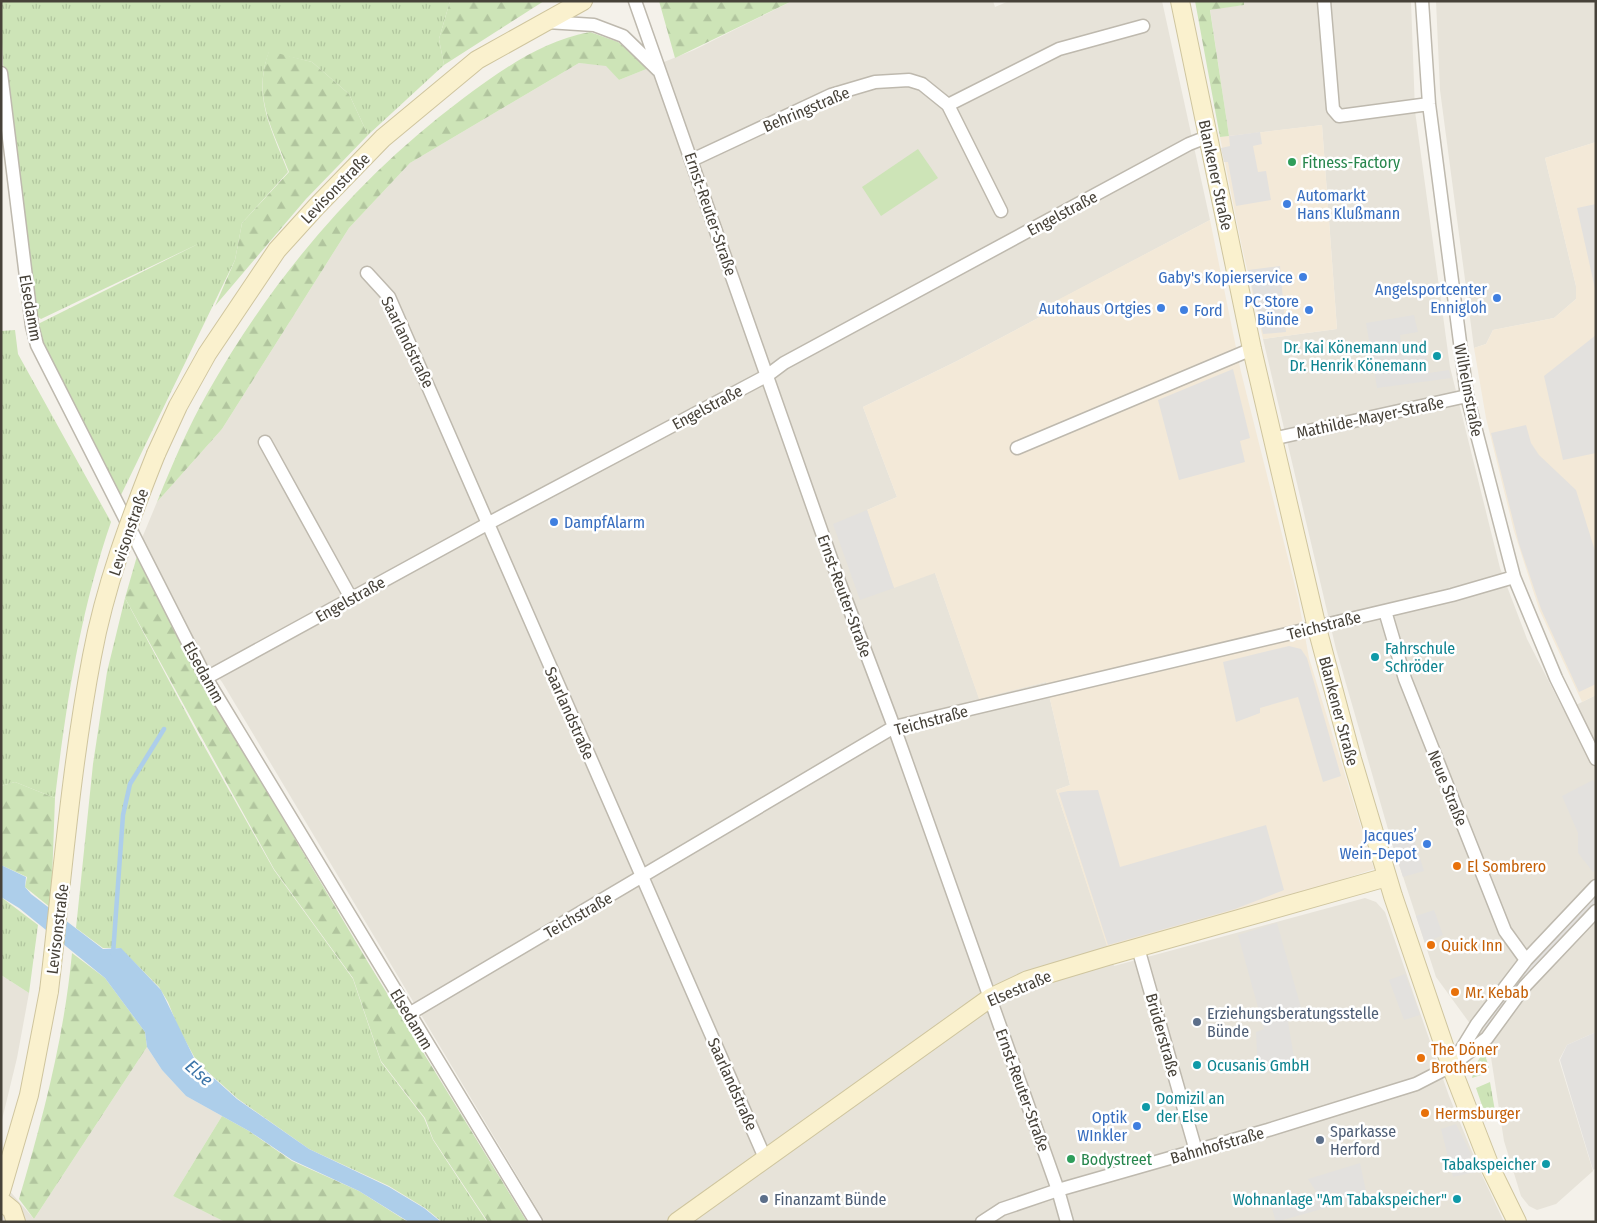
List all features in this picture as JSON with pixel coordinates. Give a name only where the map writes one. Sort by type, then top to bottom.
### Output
[{"type":"main road","name":"Levisonstraße","points":[[1,1191],[29,1095],[49,991],[76,761],[92,655],[121,544],[156,454],[178,406],[207,354],[277,250],[383,138],[477,60],[583,1]]},
{"type":"main road","name":"Blankener Straße","points":[[1180,1],[1207,137],[1272,439],[1317,628],[1352,759],[1387,877],[1451,1066],[1491,1169],[1517,1222]]},
{"type":"main road","name":"Elsestraße","points":[[677,1222],[990,998],[1028,980],[1387,877]]},
{"type":"main road","points":[[1,1201],[12,1210],[16,1222]]},
{"type":"street","name":"Ernst-Reuter-Straße","points":[[635,1],[840,584],[894,727],[1058,1190],[1067,1222]]},
{"type":"street","points":[[1324,1],[1333,110],[1338,116],[1429,104]]},
{"type":"street","name":"Wilhelmstraße","points":[[1422,1],[1429,104],[1467,396],[1514,577],[1556,678],[1596,759]]},
{"type":"street","points":[[544,22],[594,25],[623,36],[660,71]]},
{"type":"street","points":[[948,105],[1059,49],[1143,26]]},
{"type":"street","name":"Elsedamm","points":[[1,73],[32,326],[37,345],[206,678],[536,1222]]},
{"type":"street","name":"Behringstraße","points":[[692,160],[831,95],[875,82],[909,80],[922,84],[948,105],[1001,211]]},
{"type":"street","name":"Engelstraße","points":[[206,678],[489,523],[768,375],[793,358],[1190,144],[1207,137]]},
{"type":"street","name":"Saarlandstraße","points":[[367,273],[389,297],[489,523],[560,694],[765,1158]]},
{"type":"street","points":[[1017,448],[1252,349]]},
{"type":"street","name":"Mathilde-Mayer-Straße","points":[[1272,439],[1467,396]]},
{"type":"street","points":[[264,442],[351,598]]},
{"type":"street","name":"Teichstraße","points":[[409,1014],[894,727],[1452,596],[1514,577]]},
{"type":"street","name":"Neue Straße","points":[[1385,611],[1404,679],[1506,931],[1526,960]]},
{"type":"street","points":[[1451,1066],[1477,1024],[1526,960],[1596,886]]},
{"type":"street","name":"Bahnhofstraße","points":[[982,1222],[1002,1209],[1058,1190],[1196,1151],[1416,1084],[1451,1066],[1487,1038],[1525,986],[1596,911]]},
{"type":"street","name":"Brüderstraße","points":[[1138,948],[1196,1151]]},
{"type":"shaded area","points":[[792,1],[993,1],[995,7],[1009,1],[1162,1],[1210,220],[1053,303],[1055,309],[957,361],[863,407],[897,497],[867,510],[935,573],[979,698],[1046,682],[1070,785],[1056,790],[1114,966],[1365,898],[1376,902],[1385,912],[1449,1096],[1480,1171],[1504,1222],[545,1222],[222,682],[200,655],[142,538],[157,502],[222,429],[349,228],[410,163],[579,63],[606,65],[619,80],[694,50]]},
{"type":"shaded area","points":[[1244,1],[1411,1],[1415,111],[1450,367],[1500,568],[1527,639],[1564,711],[1596,695],[1596,1032],[1567,1045],[1559,1060],[1593,1171],[1556,1204],[1537,1210],[1529,1206],[1521,1196],[1504,1141],[1490,1051],[1436,977],[1392,843],[1336,649],[1263,339],[1337,329],[1322,125],[1229,136],[1210,9],[1244,5]]},
{"type":"shaded area","points":[[1436,1],[1596,1],[1596,142],[1545,158],[1576,286],[1576,299],[1554,318],[1493,330],[1486,344],[1474,348],[1440,90]]},
{"type":"shaded area","points":[[1322,125],[1337,329],[1263,339],[1220,137]]},
{"type":"shaded area","name":"Fitness-Factory","points":[[1260,132],[1262,144],[1253,146],[1258,172],[1266,171],[1271,200],[1236,206],[1228,162],[1224,162],[1221,148],[1230,146],[1229,136]]},
{"type":"shaded area","points":[[1596,142],[1596,695],[1582,702],[1539,609],[1514,531],[1486,418],[1474,348],[1486,344],[1493,330],[1554,318],[1576,299],[1576,286],[1545,158]]},
{"type":"shaded area","points":[[1596,204],[1596,293],[1577,208]]},
{"type":"shaded area","points":[[1210,220],[1241,372],[1298,598],[1309,658],[1374,869],[1238,914],[1108,949],[1056,790],[1070,785],[1046,682],[979,699],[935,573],[894,588],[867,510],[897,497],[863,407],[957,361],[1055,309],[1052,303]]},
{"type":"shaded area","points":[[1280,266],[1286,332],[1263,334],[1248,270]]},
{"type":"shaded area","points":[[1414,315],[1418,332],[1400,335],[1402,348],[1425,346],[1429,373],[1449,370],[1451,378],[1377,388],[1366,323]]},
{"type":"shaded area","points":[[1596,335],[1596,453],[1563,460],[1544,376]]},
{"type":"shaded area","points":[[1233,369],[1250,438],[1240,441],[1245,462],[1179,480],[1158,400]]},
{"type":"shaded area","points":[[1526,425],[1531,443],[1539,455],[1576,490],[1596,554],[1596,684],[1579,692],[1541,609],[1519,544],[1491,433]]},
{"type":"shaded area","points":[[867,510],[894,588],[860,600],[833,524]]},
{"type":"shaded area","points":[[1289,646],[1301,649],[1307,658],[1341,776],[1323,782],[1298,697],[1260,708],[1260,713],[1236,722],[1223,662]]},
{"type":"shaded area","points":[[1593,780],[1596,785],[1596,870],[1593,872],[1578,853],[1578,833],[1562,796]]},
{"type":"shaded area","points":[[1098,790],[1120,867],[1266,825],[1284,890],[1235,909],[1108,945],[1059,793]]},
{"type":"shaded area","points":[[1413,835],[1424,871],[1403,877],[1392,843]]},
{"type":"shaded area","points":[[1596,894],[1596,906],[1487,1031],[1482,1023],[1508,988]]},
{"type":"shaded area","points":[[1434,910],[1443,935],[1425,943],[1416,916]]},
{"type":"shaded area","points":[[1277,923],[1302,1011],[1287,1016],[1295,1063],[1258,1073],[1256,1032],[1264,1029],[1238,935]]},
{"type":"shaded area","points":[[1405,974],[1420,1015],[1404,1020],[1389,980]]},
{"type":"shaded area","points":[[1,975],[29,993],[17,1058],[1,1124]]},
{"type":"shaded area","points":[[1596,1032],[1596,1168],[1593,1170],[1560,1060],[1567,1045]]},
{"type":"shaded area","points":[[147,1047],[162,1070],[186,1096],[222,1116],[173,1196],[225,1222],[1,1222],[1,1181],[34,1219]]},
{"type":"shaded area","points":[[1456,1124],[1480,1171],[1453,1177],[1441,1129]]},
{"type":"shaded area","points":[[1360,1163],[1367,1196],[1276,1222],[1271,1205],[1317,1193],[1308,1179]]},
{"type":"green space","points":[[1,1],[450,1],[439,39],[444,65],[368,135],[349,94],[312,62],[269,52],[264,68],[263,99],[270,127],[288,172],[242,223],[235,260],[121,495],[115,494],[47,357],[36,325],[200,243],[41,319],[35,315],[8,120],[4,80]]},
{"type":"green space","points":[[450,1],[544,1],[444,65],[439,39]]},
{"type":"green space","points":[[659,1],[792,1],[675,58]]},
{"type":"green space","points":[[1195,1],[1244,1],[1244,5],[1210,10],[1229,136],[1220,137]]},
{"type":"green space","points":[[590,32],[618,42],[649,68],[619,80],[606,66],[579,63],[410,163],[349,228],[222,429],[157,502],[174,460],[194,419],[233,350],[289,271],[352,197],[423,130],[491,78],[538,50]]},
{"type":"green space","points":[[269,51],[312,62],[349,94],[368,135],[306,199],[215,306],[235,260],[242,223],[289,172],[271,127],[264,99],[264,68]]},
{"type":"green space","points":[[918,149],[938,178],[881,216],[862,187]]},
{"type":"green space","points":[[15,330],[18,354],[111,522],[100,556],[83,624],[69,694],[55,798],[15,782],[1,786],[1,331]]},
{"type":"green space","points":[[137,556],[201,680],[366,959],[527,1222],[488,1222],[433,1139],[425,1118],[381,1061],[353,978],[274,869],[125,598]]},
{"type":"green space","points":[[125,598],[199,737],[274,870],[353,979],[381,1062],[424,1118],[433,1140],[487,1222],[442,1222],[425,1208],[389,1186],[309,1149],[238,1099],[197,1062],[159,987],[120,948],[103,948],[76,928],[93,764],[107,672]]},
{"type":"green space","points":[[15,782],[55,798],[51,908],[25,887],[27,877],[1,865],[1,786]]},
{"type":"green space","points":[[1,897],[38,925],[29,993],[1,975]]},
{"type":"green space","points":[[72,953],[105,978],[145,1032],[147,1047],[34,1219],[19,1199],[52,1077],[64,1016]]},
{"type":"green space","points":[[1484,1052],[1489,1067],[1484,1074],[1472,1078],[1475,1065]]},
{"type":"green space","points":[[1490,1082],[1495,1111],[1485,1114],[1476,1088]]},
{"type":"green space","points":[[222,1116],[249,1131],[292,1161],[359,1191],[408,1222],[225,1222],[173,1196]]},
{"type":"water","name":"Else","points":[[1,865],[26,877],[25,887],[31,894],[103,949],[121,948],[161,990],[196,1062],[237,1099],[309,1149],[389,1187],[424,1208],[441,1222],[409,1222],[359,1191],[292,1160],[249,1131],[186,1096],[162,1070],[147,1047],[145,1032],[105,978],[19,908],[1,897]]},
{"type":"waterway","points":[[113,954],[123,815],[130,784],[164,729]]},
{"type":"place","name":"Fitness-Factory","points":[[1292,162]]},
{"type":"place","name":"Automarkt Hans Klußmann","points":[[1287,204]]},
{"type":"place","name":"Gaby's Kopierservice","points":[[1303,277]]},
{"type":"place","name":"Angelsportcenter Ennigloh","points":[[1497,298]]},
{"type":"place","name":"Autohaus Ortgies","points":[[1161,308]]},
{"type":"place","name":"Ford","points":[[1184,310]]},
{"type":"place","name":"PC Store Bünde","points":[[1309,310]]},
{"type":"place","name":"Dr. Kai Könemann und Dr. Henrik Könemann","points":[[1437,356]]},
{"type":"place","name":"DampfAlarm","points":[[554,522]]},
{"type":"place","name":"Fahrschule Schröder","points":[[1375,657]]},
{"type":"place","name":"Jacques’ Wein-Depot","points":[[1427,844]]},
{"type":"place","name":"El Sombrero","points":[[1457,866]]},
{"type":"place","name":"Quick Inn","points":[[1431,945]]},
{"type":"place","name":"Mr. Kebab","points":[[1455,992]]},
{"type":"place","name":"Erziehungsberatungsstelle Bünde","points":[[1197,1022]]},
{"type":"place","name":"The Döner Brothers","points":[[1421,1058]]},
{"type":"place","name":"Ocusanis GmbH","points":[[1197,1065]]},
{"type":"place","name":"Domizil an der Else","points":[[1146,1107]]},
{"type":"place","name":"Hermsburger","points":[[1425,1113]]},
{"type":"place","name":"Optik WInkler","points":[[1137,1126]]},
{"type":"place","name":"Sparkasse Herford","points":[[1320,1140]]},
{"type":"place","name":"Bodystreet","points":[[1071,1159]]},
{"type":"place","name":"Tabakspeicher","points":[[1546,1164]]},
{"type":"place","name":"Finanzamt Bünde","points":[[764,1199]]},
{"type":"place","name":"Wohnanlage \"Am Tabakspeicher\"","points":[[1457,1199]]}]
